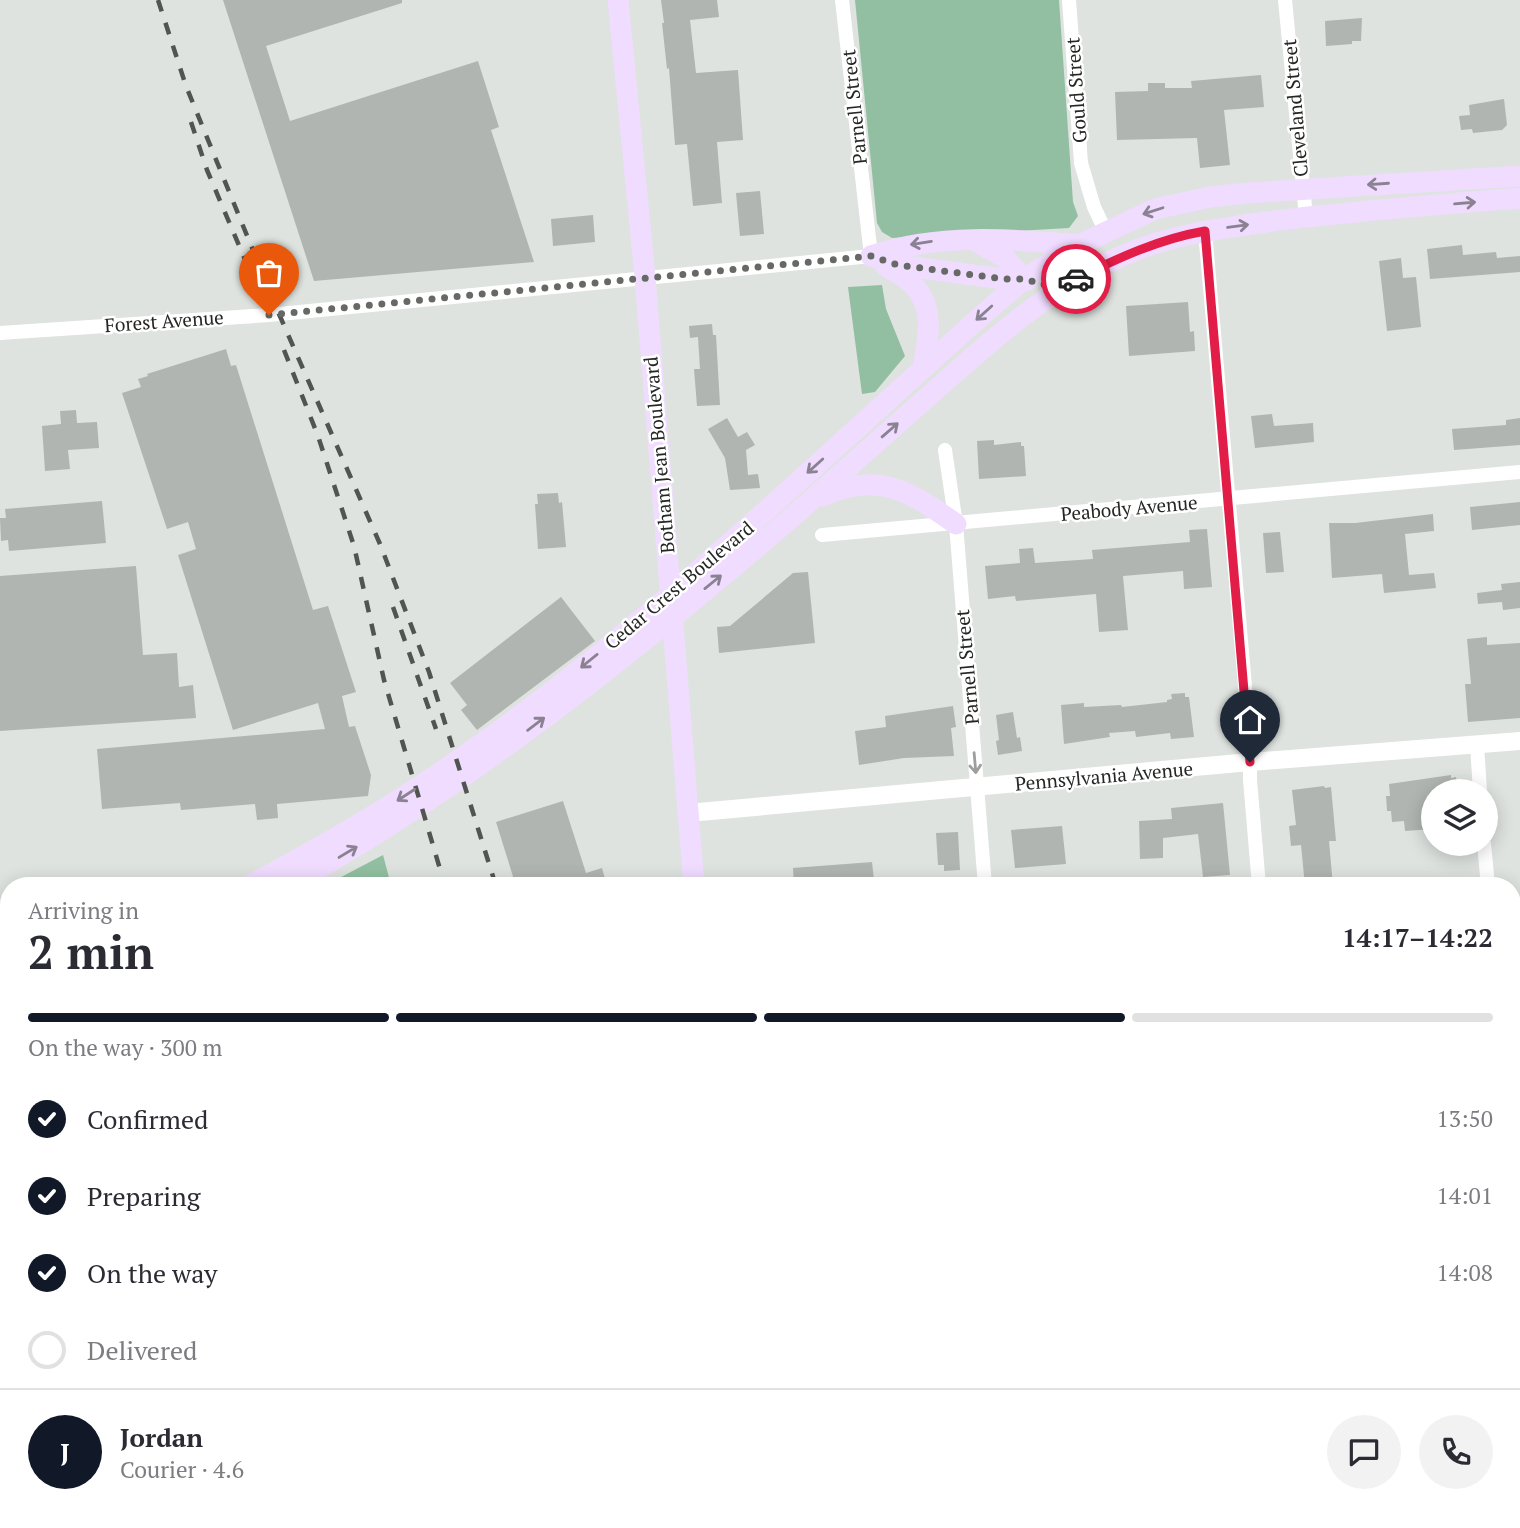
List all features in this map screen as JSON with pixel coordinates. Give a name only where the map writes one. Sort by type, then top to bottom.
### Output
[{"type":"main road","name":"Botham Jean Boulevard","points":[[618,0],[645,276],[694,877]]},
{"type":"main road","name":"Cedar Crest Boulevard","points":[[303,877],[398,821],[515,740],[580,690],[759,531],[923,368],[1024,279],[1105,230],[1155,209],[1210,197],[1520,176]]},
{"type":"main road","name":"Cedar Crest Boulevard","points":[[265,877],[382,810],[482,743],[759,531],[806,505],[1012,323],[1060,289],[1125,254],[1185,234],[1306,217],[1520,198]]},
{"type":"main road","points":[[973,240],[1005,258],[1024,279]]},
{"type":"main road","points":[[871,256],[895,247],[932,241],[973,240],[1079,245]]},
{"type":"main road","points":[[871,256],[898,265],[1004,279],[1024,279],[1060,289]]},
{"type":"main road","points":[[871,256],[912,284],[922,298],[928,315],[929,332],[923,368]]},
{"type":"main road","points":[[1012,323],[1020,304],[1024,279]]},
{"type":"main road","points":[[806,505],[839,489],[857,484],[874,484],[916,496],[956,524]]},
{"type":"street","name":"Parnell Street","points":[[842,0],[871,256]]},
{"type":"street","name":"Gould Street","points":[[1069,0],[1081,163],[1084,180],[1105,230]]},
{"type":"street","name":"Cleveland Street","points":[[1285,0],[1306,217]]},
{"type":"street","points":[[1205,231],[1258,877]]},
{"type":"street","name":"Forest Avenue","points":[[0,333],[269,315],[645,276],[871,256]]},
{"type":"street","name":"Parnell Street","points":[[944,450],[956,524],[984,877]]},
{"type":"street","name":"Peabody Avenue","points":[[822,535],[1520,472]]},
{"type":"street","name":"Pennsylvania Avenue","points":[[688,813],[1250,762],[1520,741]]},
{"type":"street","points":[[1477,745],[1479,779]]},
{"type":"street","points":[[1485,856],[1487,877]]},
{"type":"green space","points":[[855,0],[1059,0],[1073,202],[1078,216],[1069,228],[892,238],[882,232],[877,223]]},
{"type":"green space","points":[[882,285],[886,309],[905,356],[875,392],[862,394],[848,287]]},
{"type":"green space","points":[[383,855],[389,877],[341,877]]},
{"type":"building","points":[[223,0],[402,0],[402,3],[266,46],[290,121],[478,61],[499,127],[491,130],[534,262],[314,281]]},
{"type":"building","points":[[661,0],[717,0],[719,17],[690,20],[696,73],[738,70],[743,140],[717,142],[722,203],[693,206],[687,144],[675,145]]},
{"type":"building","points":[[1362,18],[1361,41],[1326,46],[1325,21]]},
{"type":"building","points":[[1261,75],[1264,107],[1224,110],[1230,165],[1200,168],[1197,138],[1117,140],[1115,92],[1148,91],[1148,83],[1165,83],[1165,88],[1192,88],[1191,81]]},
{"type":"building","points":[[1504,99],[1507,125],[1502,130],[1473,133],[1472,129],[1461,130],[1459,116],[1470,115],[1469,105]]},
{"type":"building","points":[[760,191],[764,234],[740,236],[736,193]]},
{"type":"building","points":[[593,215],[595,242],[553,246],[551,219]]},
{"type":"building","points":[[1462,245],[1463,255],[1496,252],[1497,258],[1520,256],[1520,272],[1430,279],[1427,249]]},
{"type":"building","points":[[1401,258],[1403,278],[1416,277],[1421,327],[1387,331],[1379,261]]},
{"type":"building","points":[[1188,302],[1190,332],[1194,331],[1195,351],[1129,356],[1126,306]]},
{"type":"building","points":[[712,324],[713,335],[716,335],[720,405],[697,406],[694,369],[700,369],[698,337],[690,338],[689,326]]},
{"type":"building","points":[[226,349],[231,366],[236,365],[313,610],[328,606],[356,692],[342,696],[349,727],[355,726],[371,775],[368,796],[277,804],[278,818],[257,820],[255,804],[181,810],[180,803],[102,809],[97,749],[325,729],[318,703],[233,730],[178,555],[196,549],[188,522],[167,529],[122,393],[141,387],[138,379],[148,376],[147,374]]},
{"type":"building","points":[[76,410],[77,423],[97,422],[99,448],[68,450],[70,469],[45,471],[42,426],[61,424],[60,411]]},
{"type":"building","points":[[1272,414],[1274,426],[1313,423],[1314,442],[1255,448],[1251,416]]},
{"type":"building","points":[[727,418],[738,437],[747,432],[755,445],[746,450],[748,475],[758,474],[760,488],[730,490],[725,458],[708,429]]},
{"type":"building","points":[[1520,418],[1520,445],[1454,450],[1452,429],[1506,425],[1506,420]]},
{"type":"building","points":[[994,440],[994,445],[1021,442],[1021,446],[1024,446],[1026,476],[979,479],[977,441]]},
{"type":"building","points":[[558,493],[559,503],[562,502],[566,547],[538,549],[535,504],[538,504],[537,494]]},
{"type":"building","points":[[102,501],[106,543],[9,551],[8,540],[1,541],[0,518],[6,518],[5,509]]},
{"type":"building","points":[[1520,502],[1520,525],[1472,530],[1470,507]]},
{"type":"building","points":[[1433,514],[1434,531],[1405,534],[1409,575],[1434,573],[1436,588],[1384,593],[1382,574],[1332,578],[1329,523],[1355,523]]},
{"type":"building","points":[[1207,529],[1212,587],[1184,589],[1183,571],[1123,576],[1128,630],[1099,632],[1096,594],[1016,601],[1015,596],[988,599],[985,566],[1020,563],[1019,549],[1033,548],[1035,563],[1093,559],[1092,550],[1190,542],[1189,530]]},
{"type":"building","points":[[1280,532],[1284,572],[1266,573],[1263,533]]},
{"type":"building","points":[[136,566],[143,655],[177,653],[179,687],[193,685],[196,718],[0,731],[0,576]]},
{"type":"building","points":[[808,572],[815,643],[719,653],[717,627],[730,626],[793,573]]},
{"type":"building","points":[[1520,582],[1520,608],[1503,610],[1502,602],[1478,604],[1477,593],[1502,590],[1501,584]]},
{"type":"building","points":[[561,597],[595,641],[477,730],[461,710],[467,705],[450,683]]},
{"type":"building","points":[[1487,637],[1487,645],[1520,643],[1520,718],[1468,722],[1465,684],[1471,684],[1467,639]]},
{"type":"building","points":[[1185,693],[1185,697],[1189,697],[1194,737],[1171,739],[1170,733],[1136,737],[1135,731],[1109,733],[1110,737],[1064,744],[1061,705],[1084,703],[1084,707],[1122,707],[1167,702],[1172,699],[1171,694]]},
{"type":"building","points":[[953,706],[956,727],[951,728],[954,756],[904,758],[859,765],[855,731],[886,727],[885,716]]},
{"type":"building","points":[[1013,712],[1022,751],[998,755],[996,715]]},
{"type":"building","points":[[1451,775],[1451,778],[1456,779],[1423,779]]},
{"type":"building","points":[[1421,779],[1421,830],[1405,831],[1404,821],[1392,822],[1391,811],[1387,811],[1386,796],[1390,796],[1389,784]]},
{"type":"building","points":[[1331,787],[1336,841],[1329,841],[1332,877],[1304,877],[1301,845],[1291,846],[1289,826],[1296,825],[1292,790]]},
{"type":"building","points":[[563,801],[586,873],[602,868],[604,877],[513,877],[496,822]]},
{"type":"building","points":[[1223,803],[1230,875],[1203,877],[1198,834],[1163,838],[1163,858],[1140,859],[1139,821],[1172,819],[1171,808]]},
{"type":"building","points":[[1062,826],[1066,864],[1015,868],[1011,830]]},
{"type":"building","points":[[958,832],[960,870],[944,871],[944,865],[938,865],[936,833]]},
{"type":"building","points":[[872,862],[874,877],[794,877],[793,868]]},
{"type":"railway","points":[[158,0],[186,86],[279,314],[380,544],[429,672],[493,877]]},
{"type":"railway","points":[[191,122],[207,170],[260,295]]},
{"type":"railway","points":[[284,350],[318,436],[354,546],[384,680],[442,877]]},
{"type":"railway","points":[[393,607],[436,729]]},
{"type":"way so far","points":[[269,315],[645,276],[871,256],[898,265],[957,274],[1024,279],[1060,289],[1076,279]]},
{"type":"route","points":[[1076,279],[1125,254],[1185,234],[1205,231],[1250,762]]}]
